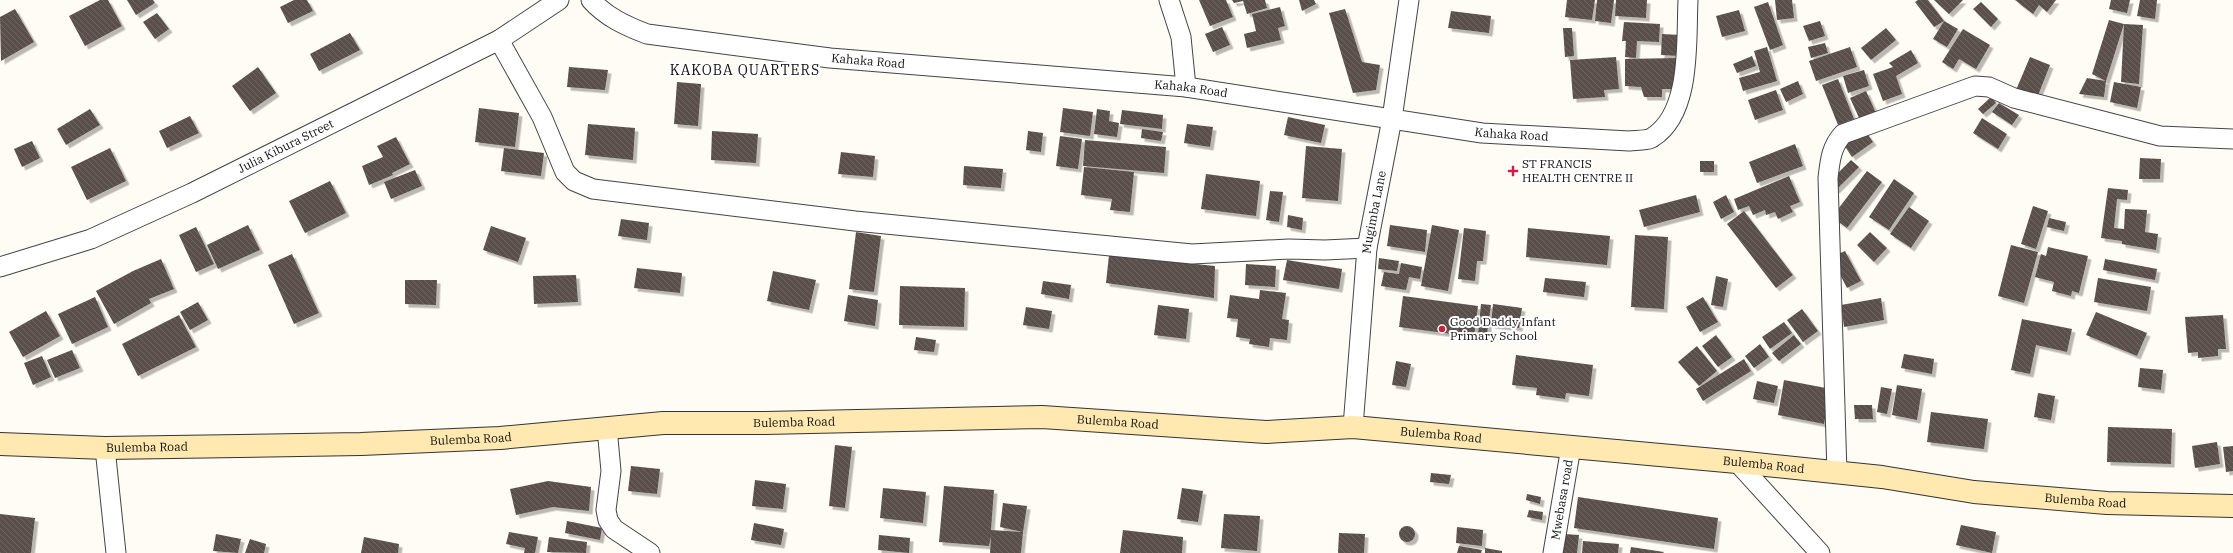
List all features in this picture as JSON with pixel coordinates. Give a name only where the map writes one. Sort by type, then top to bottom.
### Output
[{"type":"main road","name":"Bulemba Road","points":[[0,444],[105,448],[369,444],[500,438],[663,424],[1042,416],[1266,432],[1353,427],[1737,462],[1882,478],[1974,492],[2107,504],[2233,506]]},
{"type":"street","name":"Julia Kibura Street","points":[[0,267],[91,239],[199,189],[499,40],[558,0]]},
{"type":"street","name":"Kahaka Road","points":[[591,0],[599,9],[623,24],[647,34],[830,58],[1186,87],[1482,133],[1588,140],[1629,141],[1652,138],[1671,119],[1685,80],[1688,0]]},
{"type":"street","points":[[1169,0],[1181,36],[1186,87]]},
{"type":"street","name":"Mugimba Lane","points":[[1353,427],[1367,248],[1392,119],[1409,0]]},
{"type":"street","points":[[499,40],[542,117],[566,172],[574,180],[593,189],[855,221],[1192,254],[1289,249],[1326,250],[1367,248]]},
{"type":"street","points":[[1837,473],[1828,178],[1830,158],[1835,142],[1843,134],[1974,86],[1989,87],[2014,98],[2160,136],[2233,139]]},
{"type":"street","points":[[607,428],[612,471],[606,510],[608,520],[614,529],[650,553]]},
{"type":"street","name":"Mwebasa road","points":[[1553,553],[1571,447]]},
{"type":"street","points":[[105,448],[116,553]]},
{"type":"street","points":[[1737,462],[1820,553]]},
{"type":"building","points":[[100,0],[108,0],[122,26],[85,46],[69,16]]},
{"type":"building","points":[[127,0],[153,0],[155,3],[136,15]]},
{"type":"building","points":[[294,0],[307,0],[313,11],[288,23],[280,7]]},
{"type":"building","points":[[1199,0],[1226,0],[1233,17],[1210,26]]},
{"type":"building","points":[[1232,0],[1265,0],[1267,8],[1247,14],[1243,1],[1234,3]]},
{"type":"building","points":[[1299,0],[1314,0],[1316,4],[1302,11]]},
{"type":"building","points":[[1567,0],[1595,0],[1592,20],[1565,17]]},
{"type":"building","points":[[1597,0],[1614,0],[1611,23],[1595,21]]},
{"type":"building","points":[[1616,0],[1647,0],[1646,18],[1615,16]]},
{"type":"building","points":[[1775,0],[1792,0],[1794,18],[1777,20]]},
{"type":"building","points":[[1918,0],[1928,0],[1944,21],[1934,27],[1915,2]]},
{"type":"building","points":[[1934,0],[1963,0],[1949,14]]},
{"type":"building","points":[[2015,0],[2056,0],[2047,12],[2039,5],[2033,14]]},
{"type":"building","points":[[2111,0],[2130,0],[2127,13],[2109,9]]},
{"type":"building","points":[[2140,0],[2157,0],[2155,19],[2137,16]]},
{"type":"building","points":[[1768,2],[1783,45],[1770,50],[1754,7]]},
{"type":"building","points":[[1981,2],[1998,19],[1991,27],[1973,9]]},
{"type":"building","points":[[1280,7],[1285,26],[1278,28],[1281,40],[1247,48],[1244,34],[1256,31],[1252,14]]},
{"type":"building","points":[[15,9],[34,42],[1,61],[0,17]]},
{"type":"building","points":[[1345,9],[1362,62],[1380,65],[1376,90],[1353,93],[1329,13]]},
{"type":"building","points":[[1739,10],[1745,31],[1722,37],[1716,16]]},
{"type":"building","points":[[1451,11],[1491,16],[1489,33],[1448,28]]},
{"type":"building","points":[[157,13],[169,29],[155,39],[143,22]]},
{"type":"building","points":[[2109,20],[2124,24],[2106,81],[2092,74]]},
{"type":"building","points":[[1820,21],[1825,36],[1809,41],[1803,26]]},
{"type":"building","points":[[1944,21],[1958,29],[1947,47],[1933,39]]},
{"type":"building","points":[[1624,22],[1660,24],[1659,42],[1637,41],[1636,58],[1625,57],[1626,41],[1622,41]]},
{"type":"building","points":[[2124,24],[2143,25],[2139,84],[2121,82]]},
{"type":"building","points":[[1222,27],[1230,45],[1213,52],[1205,34]]},
{"type":"building","points":[[1563,28],[1572,28],[1574,56],[1565,57]]},
{"type":"building","points":[[1886,28],[1896,40],[1871,60],[1861,48]]},
{"type":"building","points":[[1963,29],[1990,45],[1976,69],[1959,59],[1953,69],[1942,62]]},
{"type":"building","points":[[350,33],[360,50],[319,71],[310,54]]},
{"type":"building","points":[[1662,34],[1681,35],[1680,56],[1661,55]]},
{"type":"building","points":[[1825,43],[1828,53],[1811,58],[1808,47]]},
{"type":"building","points":[[1767,47],[1777,81],[1743,91],[1739,78],[1760,72],[1754,51]]},
{"type":"building","points":[[1850,47],[1857,67],[1816,81],[1809,61]]},
{"type":"building","points":[[1911,50],[1918,63],[1896,76],[1902,94],[1883,101],[1873,74],[1893,67],[1889,63]]},
{"type":"building","points":[[1752,56],[1756,66],[1737,73],[1733,64]]},
{"type":"building","points":[[1616,57],[1619,89],[1604,90],[1605,97],[1573,99],[1570,60]]},
{"type":"building","points":[[2030,57],[2050,65],[2037,98],[2016,90]]},
{"type":"building","points":[[1677,58],[1677,89],[1662,89],[1662,97],[1644,97],[1641,87],[1625,86],[1625,59]]},
{"type":"building","points":[[258,67],[276,93],[250,111],[232,86]]},
{"type":"building","points":[[569,67],[608,70],[605,90],[567,87]]},
{"type":"building","points":[[1864,70],[1869,86],[1848,93],[1843,76]]},
{"type":"building","points":[[2087,78],[2106,81],[2104,97],[2079,94]]},
{"type":"building","points":[[1838,79],[1854,119],[1838,125],[1822,85]]},
{"type":"building","points":[[1798,81],[1803,94],[1786,102],[1780,89]]},
{"type":"building","points":[[677,82],[701,84],[698,126],[674,124]]},
{"type":"building","points":[[2114,82],[2141,87],[2137,108],[2110,102]]},
{"type":"building","points":[[1776,90],[1783,110],[1755,120],[1748,100]]},
{"type":"building","points":[[1866,91],[1876,113],[1860,120],[1850,98]]},
{"type":"building","points":[[1991,97],[1996,103],[1983,114],[1978,109]]},
{"type":"building","points":[[1999,103],[2019,115],[2012,125],[1992,112]]},
{"type":"building","points":[[479,108],[519,113],[515,147],[475,142]]},
{"type":"building","points":[[1063,108],[1093,112],[1090,136],[1060,132]]},
{"type":"building","points":[[90,109],[100,125],[66,145],[57,129]]},
{"type":"building","points":[[1097,109],[1110,111],[1109,121],[1119,123],[1117,137],[1094,134]]},
{"type":"building","points":[[1122,110],[1163,115],[1162,129],[1120,124]]},
{"type":"building","points":[[190,116],[199,133],[167,148],[159,131]]},
{"type":"building","points":[[1288,117],[1325,125],[1321,143],[1284,135]]},
{"type":"building","points":[[1982,118],[2007,134],[1998,149],[1973,133]]},
{"type":"building","points":[[588,124],[635,128],[633,160],[585,155]]},
{"type":"building","points":[[1187,124],[1213,127],[1210,147],[1184,143]]},
{"type":"building","points":[[1142,129],[1163,132],[1161,141],[1141,138]]},
{"type":"building","points":[[712,131],[758,134],[756,163],[711,160]]},
{"type":"building","points":[[1028,131],[1043,133],[1041,152],[1026,150]]},
{"type":"building","points":[[1865,131],[1873,142],[1852,157],[1844,145]]},
{"type":"building","points":[[1060,136],[1082,139],[1078,169],[1056,166]]},
{"type":"building","points":[[396,137],[410,164],[392,173],[393,175],[369,185],[362,166],[383,157],[377,146]]},
{"type":"building","points":[[1085,140],[1166,147],[1164,173],[1083,166]]},
{"type":"building","points":[[32,141],[40,158],[22,167],[14,149]]},
{"type":"building","points":[[1795,144],[1803,166],[1757,183],[1749,162]]},
{"type":"building","points":[[1306,146],[1342,149],[1338,201],[1302,198]]},
{"type":"building","points":[[110,148],[126,181],[87,200],[71,167]]},
{"type":"building","points":[[504,148],[544,153],[541,176],[501,171]]},
{"type":"building","points":[[841,152],[875,156],[873,177],[838,174]]},
{"type":"building","points":[[2140,158],[2161,159],[2160,179],[2139,179]]},
{"type":"building","points":[[1851,160],[1859,167],[1836,190],[1828,183]]},
{"type":"building","points":[[1700,161],[1714,161],[1714,172],[1700,172]]},
{"type":"building","points":[[964,166],[1003,169],[1001,188],[963,185]]},
{"type":"building","points":[[1084,167],[1134,172],[1130,212],[1110,210],[1112,199],[1081,195]]},
{"type":"building","points":[[415,170],[422,186],[391,199],[384,182]]},
{"type":"building","points":[[1867,171],[1882,182],[1847,228],[1832,217]]},
{"type":"building","points":[[1206,174],[1260,181],[1256,216],[1201,209]]},
{"type":"building","points":[[1789,176],[1800,202],[1790,206],[1793,212],[1778,219],[1775,212],[1766,215],[1765,210],[1753,215],[1749,206],[1738,210],[1734,199]]},
{"type":"building","points":[[1894,179],[1914,193],[1889,230],[1869,217]]},
{"type":"building","points":[[330,181],[346,213],[305,233],[289,201]]},
{"type":"building","points":[[2108,188],[2128,190],[2127,200],[2117,199],[2114,228],[2124,229],[2125,209],[2147,210],[2145,232],[2158,234],[2156,250],[2122,244],[2122,241],[2101,238]]},
{"type":"building","points":[[1270,191],[1283,192],[1279,222],[1266,220]]},
{"type":"building","points":[[1696,195],[1700,212],[1644,227],[1639,210]]},
{"type":"building","points":[[1726,195],[1734,212],[1721,219],[1713,202]]},
{"type":"building","points":[[2033,206],[2048,211],[2036,249],[2021,244]]},
{"type":"building","points":[[1909,207],[1929,221],[1911,248],[1890,234]]},
{"type":"building","points":[[1744,211],[1793,275],[1776,288],[1727,224]]},
{"type":"building","points":[[1288,215],[1303,218],[1302,230],[1287,227]]},
{"type":"building","points":[[2049,218],[2066,222],[2064,231],[2047,227]]},
{"type":"building","points":[[621,219],[649,223],[647,240],[618,236]]},
{"type":"building","points":[[248,225],[260,250],[218,269],[207,245]]},
{"type":"building","points":[[1390,225],[1427,230],[1425,252],[1387,246]]},
{"type":"building","points":[[1432,225],[1459,230],[1448,291],[1421,286]]},
{"type":"building","points":[[491,226],[526,238],[518,262],[483,250]]},
{"type":"building","points":[[196,227],[214,264],[196,272],[179,235]]},
{"type":"building","points":[[1464,228],[1486,231],[1483,261],[1477,261],[1475,281],[1458,279]]},
{"type":"building","points":[[1528,228],[1610,236],[1607,265],[1526,257]]},
{"type":"building","points":[[856,232],[881,236],[874,292],[849,289]]},
{"type":"building","points":[[1870,232],[1887,248],[1874,262],[1857,245]]},
{"type":"building","points":[[1635,235],[1668,237],[1664,309],[1631,307]]},
{"type":"building","points":[[2011,245],[2038,252],[2024,303],[1998,296]]},
{"type":"building","points":[[2048,247],[2088,256],[2079,293],[2072,291],[2071,296],[2052,291],[2054,282],[2035,277],[2041,254],[2046,256]]},
{"type":"building","points":[[1845,251],[1861,281],[1847,288],[1831,257]]},
{"type":"building","points":[[292,254],[319,313],[294,324],[268,265]]},
{"type":"building","points":[[1109,255],[1215,266],[1214,298],[1106,283]]},
{"type":"building","points":[[1379,258],[1399,261],[1397,271],[1378,269]]},
{"type":"building","points":[[161,259],[174,289],[149,299],[151,303],[114,324],[96,291],[133,271]]},
{"type":"building","points":[[2105,259],[2157,269],[2155,280],[2103,270]]},
{"type":"building","points":[[1287,260],[1342,269],[1339,289],[1283,280]]},
{"type":"building","points":[[1401,263],[1422,267],[1420,279],[1409,277],[1406,290],[1381,286],[1384,272],[1399,274]]},
{"type":"building","points":[[1246,264],[1276,266],[1275,287],[1245,285]]},
{"type":"building","points":[[637,268],[682,273],[680,293],[634,288]]},
{"type":"building","points":[[773,271],[816,280],[809,310],[767,301]]},
{"type":"building","points":[[576,275],[578,302],[534,304],[533,276]]},
{"type":"building","points":[[1716,276],[1728,279],[1723,307],[1711,305]]},
{"type":"building","points":[[1545,278],[1586,282],[1584,297],[1543,292]]},
{"type":"building","points":[[2098,278],[2151,287],[2147,311],[2094,302]]},
{"type":"building","points":[[405,280],[437,280],[436,305],[405,304]]},
{"type":"building","points":[[1043,281],[1071,285],[1069,299],[1041,294]]},
{"type":"building","points":[[900,286],[965,288],[964,327],[899,325]]},
{"type":"building","points":[[1260,290],[1286,293],[1282,319],[1289,320],[1287,340],[1270,338],[1269,347],[1249,344],[1250,339],[1236,337],[1238,319],[1227,318],[1230,295],[1259,299]]},
{"type":"building","points":[[848,295],[878,300],[875,326],[844,321]]},
{"type":"building","points":[[1403,296],[1478,306],[1474,337],[1399,327]]},
{"type":"building","points":[[95,297],[108,327],[72,344],[58,314]]},
{"type":"building","points":[[1703,297],[1718,322],[1700,332],[1686,307]]},
{"type":"building","points":[[1881,298],[1884,320],[1844,327],[1841,305]]},
{"type":"building","points":[[198,302],[208,320],[190,330],[180,312]]},
{"type":"building","points":[[1481,304],[1491,305],[1487,334],[1478,334]]},
{"type":"building","points":[[1493,304],[1522,308],[1519,328],[1491,325]]},
{"type":"building","points":[[1158,305],[1189,309],[1186,339],[1154,335]]},
{"type":"building","points":[[1026,307],[1052,311],[1049,329],[1023,325]]},
{"type":"building","points":[[1802,309],[1818,331],[1803,342],[1787,320]]},
{"type":"building","points":[[46,311],[60,336],[23,357],[9,332]]},
{"type":"building","points":[[2096,312],[2147,333],[2137,356],[2086,335]]},
{"type":"building","points":[[179,315],[196,347],[138,376],[122,344]]},
{"type":"building","points":[[2223,315],[2226,349],[2218,349],[2218,356],[2198,358],[2198,352],[2188,353],[2185,317]]},
{"type":"building","points":[[2022,319],[2072,329],[2067,352],[2036,345],[2030,374],[2011,370]]},
{"type":"building","points":[[1784,322],[1792,333],[1770,349],[1762,337]]},
{"type":"building","points":[[1716,335],[1732,357],[1718,367],[1702,346]]},
{"type":"building","points":[[1794,335],[1801,344],[1779,361],[1772,353]]},
{"type":"building","points":[[916,337],[936,340],[934,352],[914,350]]},
{"type":"building","points":[[1760,344],[1769,357],[1754,368],[1745,356]]},
{"type":"building","points":[[1697,346],[1717,371],[1699,386],[1678,362]]},
{"type":"building","points":[[72,350],[80,368],[55,378],[47,360]]},
{"type":"building","points":[[1904,354],[1934,359],[1932,374],[1901,368]]},
{"type":"building","points":[[1516,355],[1593,365],[1589,396],[1566,393],[1565,399],[1536,395],[1537,388],[1512,385]]},
{"type":"building","points":[[42,356],[51,377],[33,385],[24,363]]},
{"type":"building","points":[[1744,359],[1751,371],[1703,401],[1696,389]]},
{"type":"building","points":[[1396,361],[1411,364],[1406,387],[1392,385]]},
{"type":"building","points":[[2140,368],[2163,370],[2161,390],[2138,387]]},
{"type":"building","points":[[1784,380],[1831,389],[1824,424],[1778,415]]},
{"type":"building","points":[[1757,381],[1778,386],[1774,403],[1753,399]]},
{"type":"building","points":[[1897,385],[1922,389],[1917,420],[1892,415]]},
{"type":"building","points":[[1881,387],[1892,389],[1887,414],[1877,412]]},
{"type":"building","points":[[2038,393],[2055,396],[2051,420],[2034,417]]},
{"type":"building","points":[[1854,405],[1872,405],[1873,419],[1855,419]]},
{"type":"building","points":[[1931,412],[1988,419],[1984,449],[1927,442]]},
{"type":"building","points":[[2108,427],[2172,429],[2171,464],[2107,462]]},
{"type":"building","points":[[2217,442],[2220,464],[2195,468],[2192,446]]},
{"type":"building","points":[[835,445],[852,447],[845,508],[829,506]]},
{"type":"building","points":[[2233,446],[2233,471],[2226,472],[2223,447]]},
{"type":"building","points":[[631,466],[660,469],[657,494],[628,491]]},
{"type":"building","points":[[1431,473],[1451,475],[1449,484],[1430,482]]},
{"type":"building","points":[[755,480],[786,484],[783,509],[752,506]]},
{"type":"building","points":[[548,481],[591,487],[589,511],[553,507],[516,515],[510,489]]},
{"type":"building","points":[[944,486],[994,490],[991,530],[1023,532],[1021,553],[990,553],[991,536],[989,546],[939,542]]},
{"type":"building","points":[[883,488],[926,492],[923,523],[880,518]]},
{"type":"building","points":[[1182,488],[1203,491],[1198,522],[1177,519]]},
{"type":"building","points":[[1527,494],[1541,497],[1540,504],[1526,500]]},
{"type":"building","points":[[1578,497],[1718,518],[1714,549],[1574,528]]},
{"type":"building","points":[[1003,503],[1027,506],[1023,532],[1000,527]]},
{"type":"building","points":[[1529,510],[1543,512],[1542,520],[1527,517]]},
{"type":"building","points":[[0,514],[35,518],[31,553],[0,553]]},
{"type":"building","points":[[1224,514],[1260,516],[1257,551],[1221,548]]},
{"type":"building","points":[[567,521],[602,528],[600,540],[565,533]]},
{"type":"building","points":[[754,523],[784,529],[781,545],[751,540]]},
{"type":"building","points":[[1961,525],[1996,532],[1992,553],[1956,545]]},
{"type":"building","points":[[1407,526],[1414,531],[1415,534],[1410,541],[1407,542],[1400,537],[1399,534],[1404,527]]},
{"type":"building","points":[[1457,527],[1483,530],[1482,546],[1456,543]]},
{"type":"building","points":[[1123,530],[1183,537],[1182,553],[1120,553]]},
{"type":"building","points":[[509,532],[538,537],[535,553],[524,553],[525,548],[506,544]]},
{"type":"building","points":[[1339,533],[1365,534],[1364,553],[1338,553]]},
{"type":"building","points":[[216,534],[241,539],[238,553],[213,551]]},
{"type":"building","points":[[1564,534],[1579,535],[1577,553],[1562,553]]},
{"type":"building","points":[[879,535],[910,538],[909,553],[878,550]]},
{"type":"building","points":[[364,537],[399,544],[398,553],[361,553]]},
{"type":"building","points":[[549,537],[587,542],[586,553],[547,552]]},
{"type":"building","points":[[250,539],[266,544],[264,553],[245,553]]},
{"type":"building","points":[[1583,541],[1619,544],[1618,553],[1582,553]]},
{"type":"building","points":[[1459,546],[1482,550],[1481,553],[1457,553]]},
{"type":"building","points":[[1631,547],[1664,552],[1630,553]]},
{"type":"building","points":[[1485,548],[1502,551],[1502,553],[1485,553]]},
{"type":"place","name":"ST FRANCIS HEALTH CENTRE II","points":[[1513,171]]},
{"type":"place","name":"Good Daddy Infant Primary School","points":[[1442,329]]},
{"type":"district","name":"KAKOBA QUARTERS","points":[[745,70]]}]
